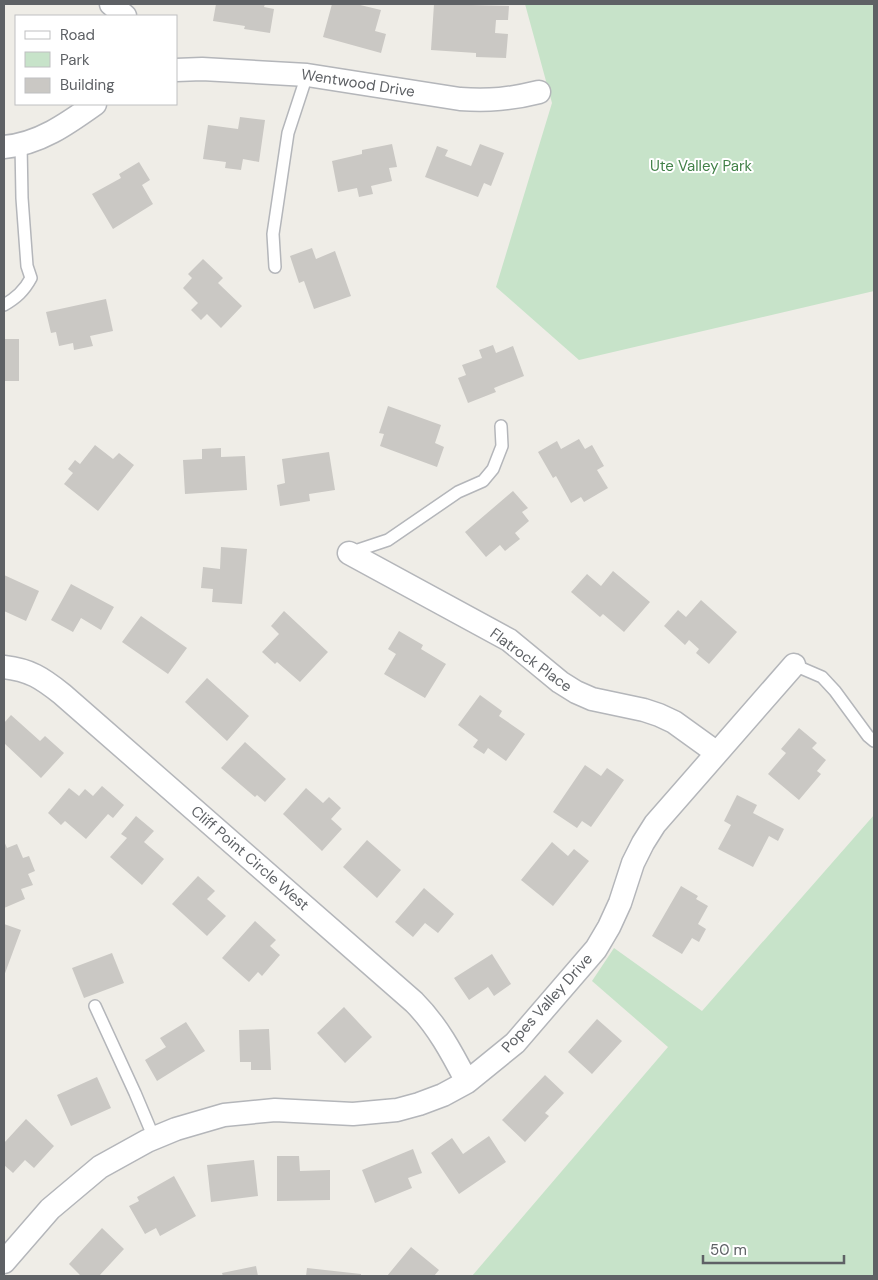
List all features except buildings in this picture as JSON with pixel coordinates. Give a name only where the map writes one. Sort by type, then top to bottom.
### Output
[{"type":"street","points":[[112,4],[124,15]]},
{"type":"street","name":"Wentwood Drive","points":[[178,70],[202,69],[307,75],[469,100],[496,101],[539,92]]},
{"type":"street","points":[[12,145],[49,134],[68,124],[94,105]]},
{"type":"street","name":"Flatrock Place","points":[[349,553],[509,640],[560,682],[576,692],[592,698],[659,715],[674,722],[717,753]]},
{"type":"street","name":"Popes Valley Drive","points":[[7,1251],[50,1209],[100,1167],[154,1138],[176,1129],[224,1114],[276,1110],[353,1114],[397,1110],[443,1095],[467,1082],[514,1044],[596,949],[610,927],[633,863],[655,824],[794,665]]},
{"type":"street","name":"Cliff Point Circle West","points":[[4,667],[20,669],[41,678],[62,694],[414,1002],[428,1016],[438,1031],[467,1082]]},
{"type":"lane","points":[[275,267],[273,234],[288,133],[307,75]]},
{"type":"lane","points":[[4,305],[17,298],[26,288],[31,278],[27,266],[23,207],[12,145]]},
{"type":"lane","points":[[349,553],[388,540],[458,492],[483,481],[494,468],[502,446],[501,426]]},
{"type":"lane","points":[[794,665],[822,677],[835,691],[868,736],[874,741]]},
{"type":"lane","points":[[95,1006],[136,1093],[154,1138]]},
{"type":"green space","name":"Ute Valley Park","points":[[525,4],[874,4],[874,291],[579,360],[496,287],[552,103]]},
{"type":"green space","points":[[874,815],[874,1276],[472,1276],[668,1047],[592,981],[614,948],[702,1011]]}]
